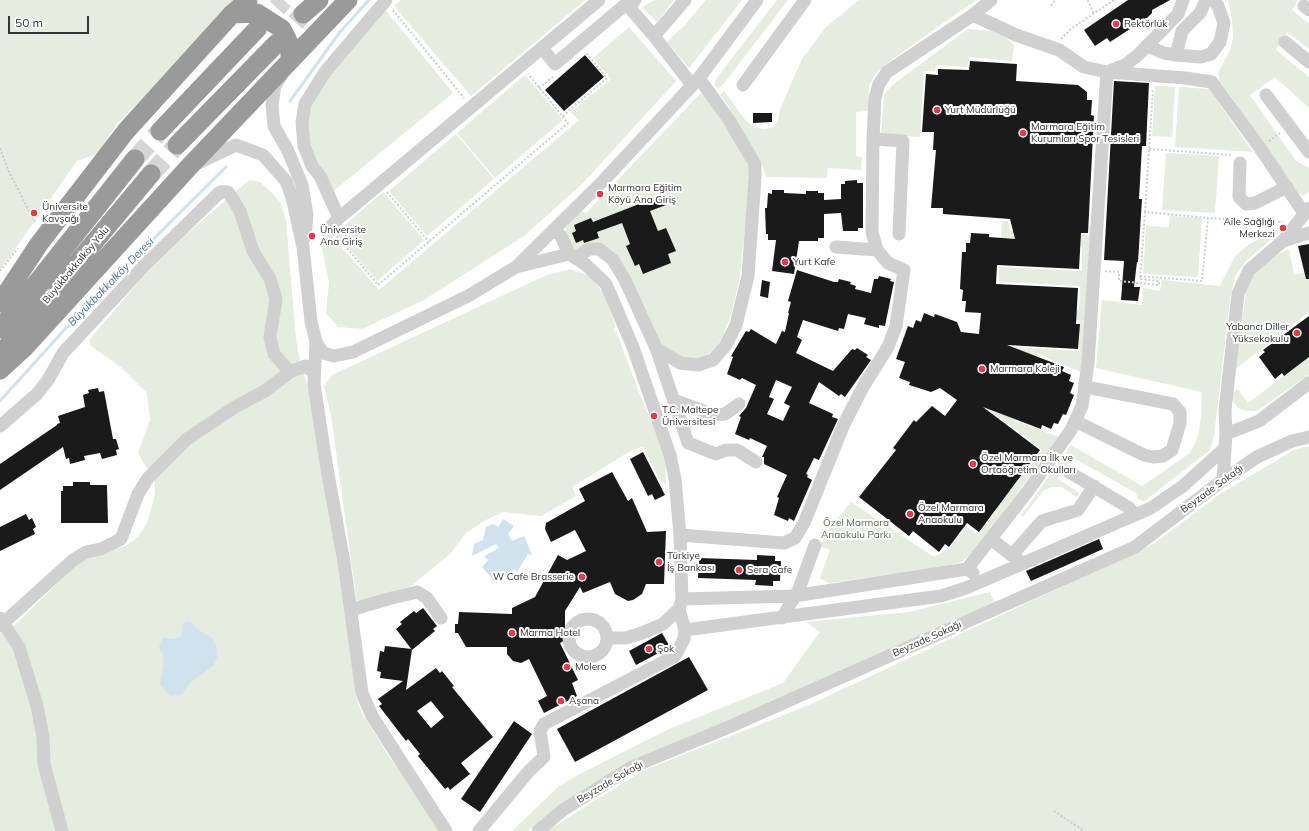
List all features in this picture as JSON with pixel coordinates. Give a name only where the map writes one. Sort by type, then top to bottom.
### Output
[{"type":"highway","points":[[0,303],[39,244],[136,121],[232,14],[248,0]]},
{"type":"highway","points":[[303,14],[319,0]]},
{"type":"highway","points":[[0,370],[24,348],[188,168],[348,0]]},
{"type":"highway","points":[[232,14],[257,13],[282,29],[290,45],[290,60]]},
{"type":"highway","points":[[160,131],[257,29]]},
{"type":"highway","points":[[177,145],[276,44]]},
{"type":"highway","points":[[136,121],[133,137],[133,150],[150,168],[161,174],[173,176],[188,168]]},
{"type":"highway","name":"Büyükbakkalköy Yolu","points":[[0,329],[136,159]]},
{"type":"highway","name":"Büyükbakkalköy Yolu","points":[[0,355],[151,174]]},
{"type":"street","points":[[386,0],[325,72],[305,104],[302,122],[304,146],[312,166],[320,176],[334,222],[599,0]]},
{"type":"street","points":[[654,36],[685,0]]},
{"type":"street","points":[[316,342],[323,353],[334,356],[353,352],[468,296],[516,267],[603,181],[695,82],[757,0]]},
{"type":"street","points":[[743,85],[805,0]]},
{"type":"street","points":[[680,535],[784,543],[795,538],[804,523],[844,424],[863,387],[888,347],[896,326],[904,270],[888,263],[877,250],[872,232],[873,139],[875,98],[878,84],[887,72],[973,16],[992,0]]},
{"type":"street","points":[[1106,72],[1125,65],[1149,44],[1178,14],[1183,0]]},
{"type":"street","points":[[1176,55],[1182,31],[1200,13],[1206,0]]},
{"type":"street","points":[[1149,44],[1152,48],[1164,53],[1176,55],[1201,57],[1211,54],[1220,42],[1224,24],[1218,6],[1213,0]]},
{"type":"street","points":[[542,48],[555,64],[628,3],[654,36],[729,120],[755,164],[748,276],[736,325],[726,345],[713,360],[698,365],[680,363],[656,348]]},
{"type":"street","points":[[973,16],[1016,35],[1055,48],[1084,67],[1106,72],[1153,75],[1212,82],[1287,187],[1303,214],[1283,241],[1249,270],[1238,294],[1225,410],[1226,434],[1223,480]]},
{"type":"street","points":[[1285,42],[1309,62]]},
{"type":"street","points":[[290,60],[275,86],[272,106],[274,126],[296,167],[307,202],[308,215],[303,247]]},
{"type":"street","points":[[967,569],[1028,491],[1076,421],[1082,406],[1086,387],[1106,72]]},
{"type":"street","points":[[1266,95],[1309,152]]},
{"type":"street","points":[[873,139],[903,141],[899,234]]},
{"type":"street","points":[[188,168],[218,152],[236,145],[264,155],[286,181],[292,197],[303,247],[311,321],[316,342],[314,384],[351,610],[362,693],[372,716],[446,831]]},
{"type":"street","points":[[1237,159],[1239,197],[1246,204],[1255,203],[1287,187]]},
{"type":"street","points":[[0,426],[37,394],[48,380],[63,353],[138,271],[220,192],[228,192],[234,200],[240,211],[253,252],[270,279],[276,299],[270,337],[274,354],[290,372]]},
{"type":"street","points":[[479,831],[529,771],[544,756],[540,731],[544,724],[675,656],[684,639],[685,630],[680,604],[680,535],[675,479],[670,455],[633,347],[606,284],[598,274],[572,256],[561,236],[554,230]]},
{"type":"street","points":[[1283,241],[1309,233]]},
{"type":"street","points":[[836,247],[877,250]]},
{"type":"street","points":[[516,267],[572,256],[589,249],[599,249],[613,260],[625,280],[656,348],[688,443],[716,454],[726,450],[737,450],[756,462]]},
{"type":"street","points":[[62,831],[44,764],[43,737],[37,706],[19,647],[1,622],[73,560],[86,552],[122,540],[138,494],[148,478],[188,439],[235,408],[265,391],[290,372],[305,366],[314,372]]},
{"type":"street","points":[[1226,434],[1259,422],[1309,382]]},
{"type":"street","points":[[1076,421],[1153,457],[1163,456],[1172,450],[1178,430],[1181,415],[1173,404],[1086,387]]},
{"type":"street","points":[[674,400],[715,414],[725,414],[739,404]]},
{"type":"street","name":"Beyzade Sokağı","points":[[538,831],[563,810],[632,767],[736,724],[1135,547],[1223,480],[1257,457],[1292,442],[1309,437]]},
{"type":"street","points":[[685,630],[941,596],[1023,564],[1164,501],[1184,486],[1225,448]]},
{"type":"street","points":[[1069,472],[1128,507],[1135,515]]},
{"type":"street","points":[[1012,555],[1042,521],[1078,510],[1094,486]]},
{"type":"street","points":[[991,538],[1023,564]]},
{"type":"street","points":[[782,618],[804,576],[815,545]]},
{"type":"street","points":[[607,638],[626,638],[663,624],[680,604],[794,596],[967,569],[985,580]]},
{"type":"street","points":[[351,610],[400,595],[417,592],[427,598],[441,618]]},
{"type":"path","points":[[386,0],[471,107]]},
{"type":"path","points":[[1051,6],[1055,0]]},
{"type":"path","points":[[1088,0],[1094,14]]},
{"type":"path","points":[[1055,48],[1062,36],[1114,0]]},
{"type":"path","points":[[563,116],[607,78],[578,44]]},
{"type":"path","points":[[334,222],[378,285],[568,123],[520,66]]},
{"type":"path","points":[[1094,270],[1119,272],[1119,282],[1159,285],[1159,281],[1140,279],[1153,75]]},
{"type":"path","points":[[1260,148],[1290,127]]},
{"type":"path","points":[[0,148],[9,172],[36,223],[32,229]]},
{"type":"path","points":[[1149,149],[1237,159]]},
{"type":"path","points":[[380,184],[429,242]]},
{"type":"path","points":[[1145,212],[1208,218],[1303,214]]},
{"type":"path","points":[[1140,276],[1202,281],[1208,218]]},
{"type":"path","points":[[0,270],[18,247]]},
{"type":"path","points":[[1054,811],[1084,831]]},
{"type":"green space","points":[[0,0],[237,0],[162,80],[117,123],[99,153],[77,161],[0,270]]},
{"type":"green space","points":[[401,0],[585,0],[471,96],[394,6]]},
{"type":"green space","points":[[655,0],[674,0],[657,22],[642,7]]},
{"type":"green space","points":[[706,0],[742,0],[689,68],[667,42],[685,25]]},
{"type":"green space","points":[[777,0],[788,0],[725,82],[719,88],[715,86],[715,81],[719,75]]},
{"type":"green space","points":[[859,0],[976,0],[894,58],[876,73],[869,85],[868,111],[856,112],[856,156],[862,157],[861,170],[828,168],[827,178],[766,177],[761,161],[744,136],[729,107],[720,95],[724,91],[746,121],[754,127],[763,129],[772,128],[778,122],[780,109],[802,59],[825,28]]},
{"type":"green space","points":[[1228,0],[1298,0],[1292,10],[1309,24],[1309,49],[1287,32],[1276,50],[1309,77],[1309,108],[1275,77],[1250,95],[1296,161],[1309,168],[1309,192],[1303,196],[1298,192],[1220,81],[1218,73],[1230,50],[1233,38],[1232,19]]},
{"type":"green space","points":[[383,7],[453,93],[330,194],[309,146],[308,123],[310,102]]},
{"type":"green space","points":[[629,27],[676,81],[583,183],[524,236],[424,300],[362,329],[338,327],[326,313],[329,282],[321,244],[322,225],[379,290],[579,120],[571,112],[611,79],[593,58]]},
{"type":"green space","points":[[968,29],[991,31],[1006,38],[1014,45],[1012,61],[969,57],[967,67],[936,65],[935,71],[924,71],[920,137],[881,135],[884,95],[891,86]]},
{"type":"green space","points":[[525,75],[563,120],[495,178],[457,133]]},
{"type":"green space","points":[[1155,86],[1175,87],[1172,137],[1152,136]]},
{"type":"green space","points":[[1179,87],[1209,89],[1253,152],[1175,147]]},
{"type":"green space","points":[[702,92],[749,162],[750,181],[740,276],[732,312],[722,339],[706,357],[688,360],[671,354],[656,340],[621,261],[609,250],[575,250],[569,244],[565,235],[566,227],[581,211],[586,213]]},
{"type":"green space","points":[[456,134],[494,179],[427,236],[389,191]]},
{"type":"green space","points":[[1166,153],[1219,156],[1215,213],[1162,210]]},
{"type":"green space","points":[[250,180],[260,182],[281,203],[286,221],[296,338],[300,362],[310,393],[349,628],[356,697],[363,715],[387,753],[433,819],[439,831],[0,831],[0,634],[15,625],[85,556],[127,545],[138,537],[147,523],[155,495],[154,477],[138,453],[150,420],[147,393],[122,368],[90,345],[90,339],[141,279],[180,240]]},
{"type":"green space","points":[[383,192],[424,240],[377,281],[336,233]]},
{"type":"green space","points":[[1170,216],[1202,218],[1198,277],[1143,274],[1146,226],[1169,227]]},
{"type":"green space","points":[[1002,221],[1008,221],[1010,231],[1089,235],[1089,226],[1095,227],[1083,373],[1038,354],[1037,358],[1001,346],[1079,351],[1080,320],[999,317],[999,307],[1079,310],[1080,286],[999,282],[999,267],[1082,271],[1082,246],[1001,242]]},
{"type":"green space","points":[[1278,228],[1279,231],[1277,234],[1247,260],[1235,276],[1230,299],[1214,436],[1210,450],[1143,501],[1138,499],[1136,493],[1072,457],[1058,479],[1079,493],[1077,497],[1061,487],[1051,487],[1044,490],[1023,517],[1021,516],[1071,445],[1142,486],[1190,453],[1198,437],[1201,417],[1202,392],[1096,368],[1102,300],[1142,305],[1143,288],[1160,291],[1162,280],[1220,286],[1235,256],[1248,245]]},
{"type":"green space","points":[[1289,249],[1294,275],[1309,271],[1309,312],[1234,370],[1247,287],[1256,270],[1272,257]]},
{"type":"green space","points":[[570,269],[590,276],[604,294],[616,327],[613,329],[618,336],[640,395],[656,431],[665,460],[666,484],[660,480],[643,447],[632,450],[572,487],[576,496],[541,516],[503,512],[484,521],[466,533],[450,554],[411,586],[357,604],[331,415],[324,386],[332,375],[547,275]]},
{"type":"green space","points":[[1309,357],[1309,375],[1256,411],[1246,411],[1238,408],[1229,396],[1238,389],[1248,403]]},
{"type":"green space","name":"Özel Marmara Anaokulu Parkı","points":[[976,400],[1017,416],[1015,421],[1059,437],[973,553],[961,562],[943,567],[829,583],[820,578],[830,550],[820,546],[834,523],[851,502],[934,557],[949,549],[963,531],[913,493],[913,485],[978,535],[996,511],[936,465],[940,460],[1000,504],[1018,480],[956,432],[960,427],[1023,475],[1042,450]]},
{"type":"green space","points":[[1309,446],[1309,831],[547,831],[642,771],[809,705],[1155,543],[1220,494],[1296,449]]},
{"type":"green space","points":[[990,592],[995,604],[596,784],[527,831],[512,831],[558,787],[574,777],[669,729],[783,683],[820,632],[806,622],[909,612]]},
{"type":"water","points":[[503,519],[514,526],[508,534],[512,541],[524,536],[532,555],[528,554],[517,572],[515,569],[494,581],[482,567],[488,560],[484,556],[499,548],[496,544],[472,556],[474,544],[483,540],[486,527],[493,524],[498,527]]},
{"type":"water","points":[[190,621],[197,629],[212,638],[216,645],[217,657],[214,665],[190,683],[181,695],[170,696],[160,685],[164,657],[159,648],[162,638],[176,639],[182,635],[183,623]]},
{"type":"building","name":"Rektörlük","points":[[1128,0],[1170,0],[1152,10],[1152,13],[1147,18],[1110,42],[1107,38],[1095,46],[1084,30]]},
{"type":"building","points":[[585,55],[604,77],[564,111],[545,90]]},
{"type":"building","points":[[970,61],[1017,64],[1016,81],[1078,85],[1087,92],[1087,100],[1092,100],[1091,115],[1094,116],[1088,233],[1081,233],[1079,269],[997,265],[996,284],[1078,288],[1076,324],[1080,324],[1078,349],[1007,345],[1064,367],[1062,371],[1071,375],[1069,381],[1074,383],[1070,393],[1074,395],[1066,415],[1063,414],[1058,424],[1054,423],[1051,429],[1042,425],[1041,429],[983,407],[1040,450],[979,532],[967,523],[949,547],[945,544],[939,552],[913,531],[909,536],[859,497],[896,450],[893,448],[914,420],[916,422],[932,406],[945,416],[957,400],[940,388],[931,392],[909,385],[910,382],[899,378],[905,362],[896,359],[908,326],[913,328],[916,320],[921,322],[924,313],[934,317],[935,314],[957,322],[961,332],[979,334],[981,313],[965,312],[966,301],[962,301],[963,290],[960,289],[962,252],[966,252],[966,243],[970,243],[971,233],[989,234],[989,237],[1015,239],[1010,219],[943,214],[943,208],[931,208],[936,150],[933,150],[934,132],[922,132],[926,74],[938,75],[938,69],[969,70]]},
{"type":"building","points":[[1114,81],[1149,83],[1146,146],[1142,146],[1139,199],[1142,199],[1138,262],[1134,287],[1140,287],[1138,301],[1121,300],[1124,261],[1104,260]]},
{"type":"building","points":[[753,113],[772,113],[772,122],[753,123]]},
{"type":"building","points":[[857,180],[857,183],[863,183],[863,228],[858,228],[858,231],[843,231],[841,213],[824,214],[824,238],[818,238],[818,241],[799,241],[794,274],[772,271],[776,240],[768,240],[768,234],[766,234],[765,208],[767,208],[768,193],[772,194],[772,190],[784,190],[784,193],[806,194],[806,191],[818,191],[818,193],[824,193],[824,200],[841,199],[841,184],[845,184],[845,181]]},
{"type":"building","points":[[662,195],[666,205],[650,211],[658,231],[666,228],[676,251],[668,254],[671,263],[643,274],[639,264],[635,266],[626,246],[630,244],[622,223],[597,232],[599,238],[584,243],[583,240],[576,243],[572,233],[576,231],[574,225],[591,218],[593,222]]},
{"type":"building","points":[[1309,244],[1309,279],[1306,279],[1298,246]]},
{"type":"building","points":[[797,270],[834,282],[838,282],[839,279],[851,282],[850,284],[856,286],[855,289],[871,293],[874,279],[878,279],[879,276],[891,279],[890,281],[894,282],[885,326],[879,325],[879,328],[864,324],[866,318],[848,314],[844,329],[839,328],[838,331],[803,320],[797,337],[802,340],[796,353],[833,371],[852,349],[855,350],[857,348],[868,355],[866,357],[871,360],[845,397],[841,394],[839,396],[819,382],[809,403],[833,414],[832,417],[838,419],[819,460],[814,458],[806,474],[808,475],[807,477],[812,480],[794,521],[789,518],[788,521],[774,515],[779,498],[777,497],[787,475],[764,464],[764,457],[762,457],[767,446],[750,438],[749,440],[735,434],[741,417],[739,416],[746,408],[756,385],[742,378],[740,380],[727,374],[733,357],[731,356],[746,331],[749,332],[751,329],[776,344],[782,331],[785,332],[791,302],[788,301]],"holes":[[[776,380],[792,387],[784,403],[790,406],[783,421],[767,414],[774,399],[769,397]]]},
{"type":"building","points":[[762,280],[770,282],[768,298],[760,296]]},
{"type":"building","name":"Yabancı Diller Yüksekokulu","points":[[1309,316],[1309,357],[1284,376],[1282,373],[1275,379],[1259,357],[1265,352],[1263,350]]},
{"type":"building","points":[[98,388],[99,392],[104,391],[113,439],[116,439],[119,449],[116,450],[117,455],[102,459],[100,453],[84,456],[85,460],[70,464],[69,458],[66,459],[63,447],[0,490],[0,464],[60,423],[58,416],[85,407],[83,395],[89,393],[88,390]]},
{"type":"building","points":[[643,452],[665,495],[655,500],[652,494],[648,496],[630,459]]},
{"type":"building","points":[[612,472],[628,501],[632,498],[647,532],[666,531],[664,584],[646,584],[642,594],[633,600],[628,601],[615,594],[610,582],[583,593],[580,587],[565,611],[565,626],[567,630],[564,641],[560,643],[578,680],[572,683],[577,696],[544,713],[538,701],[547,696],[529,659],[521,663],[513,661],[507,654],[507,647],[466,647],[458,633],[455,633],[455,624],[458,624],[459,612],[512,614],[512,608],[535,597],[558,555],[567,560],[586,551],[575,530],[551,542],[545,529],[546,523],[585,501],[579,489]]},
{"type":"building","points":[[73,482],[90,482],[90,485],[107,485],[108,523],[61,523],[61,491],[63,491],[63,486],[73,486]]},
{"type":"building","points":[[26,514],[29,520],[32,518],[36,527],[33,529],[35,534],[0,551],[0,527]]},
{"type":"building","points":[[1099,539],[1103,549],[1031,581],[1026,571]]},
{"type":"building","name":"Sera Cafe","points":[[757,555],[775,556],[775,561],[781,561],[780,581],[773,581],[773,586],[755,585],[756,580],[698,578],[699,558],[757,560]]},
{"type":"building","points":[[423,608],[437,626],[433,629],[435,631],[412,650],[396,629],[402,624],[400,622],[414,611],[416,613]]},
{"type":"building","points":[[662,633],[670,647],[636,665],[629,651]]},
{"type":"building","points":[[385,646],[412,649],[406,690],[436,668],[440,673],[442,671],[454,686],[452,687],[493,737],[461,763],[470,774],[450,790],[448,787],[445,789],[418,756],[420,754],[408,739],[406,741],[379,706],[382,704],[378,699],[403,681],[380,678],[381,672],[377,671],[380,651],[384,652]],"holes":[[[431,701],[444,717],[431,728],[417,711]]]},
{"type":"building","points":[[689,657],[708,690],[575,762],[557,729]]},
{"type":"building","points":[[514,721],[532,734],[480,812],[461,799]]},
{"type":"waterway","name":"Büyükbakkalköy Deresi","points":[[290,101],[340,32],[369,0]]},
{"type":"waterway","name":"Büyükbakkalköy Deresi","points":[[0,401],[84,308],[226,167]]},
{"type":"tunnel","points":[[257,29],[284,0]]},
{"type":"tunnel","points":[[276,44],[303,14]]},
{"type":"tunnel","points":[[135,159],[160,131]]},
{"type":"tunnel","points":[[151,174],[177,145]]},
{"type":"place","name":"Rektörlük","points":[[1116,24]]},
{"type":"place","name":"Yurt Müdürlüğü","points":[[937,110]]},
{"type":"place","name":"Marmara Eğitim Kurumları Spor Tesisleri","points":[[1023,133]]},
{"type":"place","name":"Marmara Eğitim Köyü Ana Giriş","points":[[600,194]]},
{"type":"place","name":"Üniversite Kavşağı","points":[[34,213]]},
{"type":"place","name":"Aile Sağlığı Merkezi","points":[[1283,228]]},
{"type":"place","name":"Üniversite Ana Giriş","points":[[312,236]]},
{"type":"place","name":"Yurt Kafe","points":[[785,262]]},
{"type":"place","name":"Yabancı Diller Yüksekokulu","points":[[1297,333]]},
{"type":"place","name":"Marmara Koleji","points":[[982,369]]},
{"type":"place","name":"T.C. Maltepe Üniversitesi","points":[[654,416]]},
{"type":"place","name":"Özel Marmara İlk ve Ortaöğretim Okulları","points":[[973,464]]},
{"type":"place","name":"Özel Marmara Anaokulu","points":[[910,514]]},
{"type":"place","name":"Türkiye İş Bankası","points":[[659,562]]},
{"type":"place","name":"Sera Cafe","points":[[739,570]]},
{"type":"place","name":"W Cafe Brasserie","points":[[582,577]]},
{"type":"place","name":"Marma Hotel","points":[[512,633]]},
{"type":"place","name":"Şok","points":[[649,649]]},
{"type":"place","name":"Molero","points":[[567,667]]},
{"type":"place","name":"Aşana","points":[[561,701]]}]
